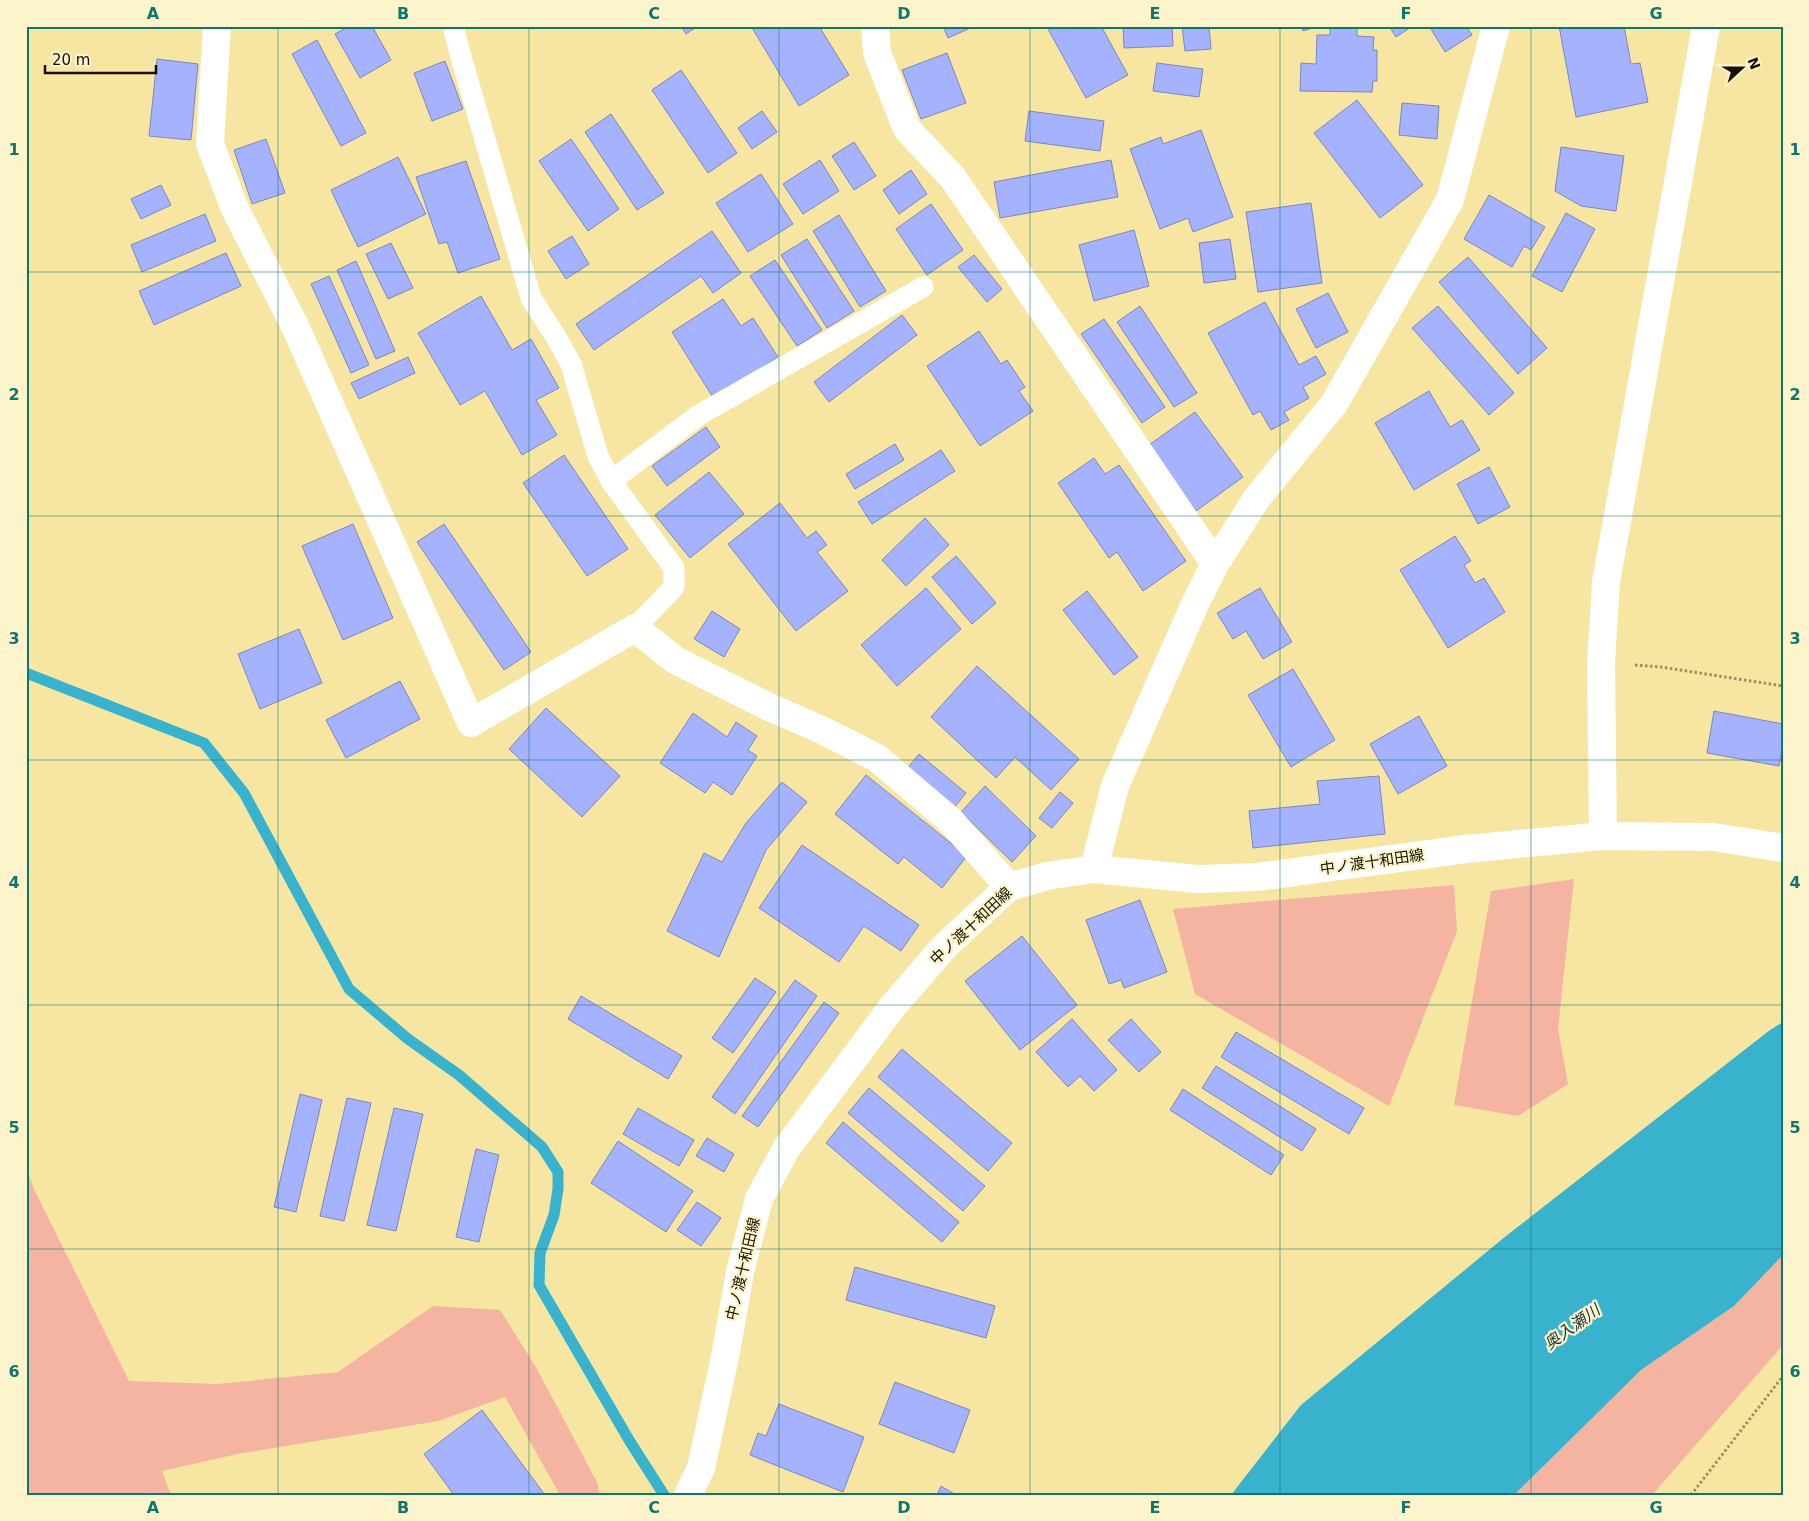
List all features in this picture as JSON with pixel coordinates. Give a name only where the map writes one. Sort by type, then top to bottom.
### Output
[{"type":"street","points":[[217,26],[210,144],[235,209],[295,326],[471,723],[634,628],[675,660],[878,758],[951,821],[1008,887]]},
{"type":"street","points":[[875,26],[877,53],[907,129],[953,178],[1215,564]]},
{"type":"street","points":[[1094,869],[1115,786],[1215,564],[1258,498],[1334,404],[1450,200],[1496,26]]},
{"type":"street","points":[[1603,836],[1601,663],[1606,582],[1706,26]]},
{"type":"street","name":"中ノ渡十和田線","points":[[688,1494],[701,1468],[726,1352],[740,1272],[764,1190],[786,1149],[893,1006],[945,946],[1008,887],[1048,876],[1094,869],[1197,879],[1257,878],[1466,849],[1603,836],[1714,837],[1783,848]]},
{"type":"lane","points":[[455,26],[454,30],[461,57],[530,298],[556,337],[571,364],[598,456],[611,481],[674,568],[674,587],[634,628]]},
{"type":"lane","points":[[611,481],[699,415],[923,287]]},
{"type":"path","points":[[1601,663],[1661,667],[1783,686]]},
{"type":"path","points":[[1691,1495],[1783,1376]]},
{"type":"shaded area","points":[[1574,879],[1558,1029],[1568,1084],[1518,1116],[1454,1105],[1491,891]]},
{"type":"shaded area","points":[[1454,885],[1457,931],[1389,1106],[1195,994],[1173,909]]},
{"type":"shaded area","points":[[26,1168],[34,1189],[129,1381],[217,1384],[338,1372],[433,1306],[500,1310],[537,1369],[598,1484],[599,1495],[560,1495],[505,1397],[438,1421],[237,1454],[162,1471],[171,1495],[26,1495]]},
{"type":"shaded area","points":[[1783,1255],[1783,1345],[1652,1495],[1514,1495],[1641,1370],[1734,1306]]},
{"type":"water","name":"奥入瀬川","points":[[1783,1022],[1783,1255],[1734,1306],[1641,1370],[1514,1495],[1231,1495],[1301,1405],[1506,1236],[1770,1030]]},
{"type":"building","points":[[349,26],[372,26],[391,60],[360,78],[335,34]]},
{"type":"building","points":[[681,26],[698,26],[686,34]]},
{"type":"building","points":[[751,26],[819,26],[849,75],[799,106]]},
{"type":"building","points":[[943,26],[975,26],[948,38]]},
{"type":"building","points":[[1053,26],[1101,26],[1128,75],[1086,98],[1048,29]]},
{"type":"building","points":[[1123,26],[1172,26],[1173,46],[1124,48]]},
{"type":"building","points":[[1182,26],[1209,26],[1211,49],[1185,51]]},
{"type":"building","points":[[1302,26],[1318,26],[1303,31]]},
{"type":"building","points":[[1330,26],[1357,26],[1357,36],[1374,37],[1373,50],[1377,50],[1377,81],[1373,81],[1372,92],[1300,91],[1301,63],[1316,64],[1317,35],[1330,35]]},
{"type":"building","points":[[1389,26],[1413,26],[1396,37]]},
{"type":"building","points":[[1429,26],[1466,26],[1472,35],[1445,52]]},
{"type":"building","points":[[1559,26],[1624,26],[1631,64],[1640,63],[1648,102],[1576,117]]},
{"type":"building","points":[[317,40],[366,133],[341,146],[292,54]]},
{"type":"building","points":[[947,53],[966,103],[921,119],[902,70]]},
{"type":"building","points":[[157,59],[198,64],[191,140],[149,136]]},
{"type":"building","points":[[445,61],[463,109],[432,121],[414,73]]},
{"type":"building","points":[[1157,63],[1203,69],[1199,97],[1153,91]]},
{"type":"building","points":[[681,70],[737,153],[708,173],[652,90]]},
{"type":"building","points":[[1357,100],[1423,185],[1380,218],[1314,133]]},
{"type":"building","points":[[1402,103],[1439,106],[1437,139],[1399,135]]},
{"type":"building","points":[[762,111],[777,132],[752,149],[738,128]]},
{"type":"building","points":[[1029,111],[1104,121],[1100,151],[1025,141]]},
{"type":"building","points":[[611,114],[664,193],[637,210],[585,132]]},
{"type":"building","points":[[1201,130],[1233,217],[1193,232],[1188,218],[1160,229],[1130,149],[1161,137],[1163,144]]},
{"type":"building","points":[[266,139],[285,193],[252,204],[234,150]]},
{"type":"building","points":[[571,139],[619,209],[588,231],[539,161]]},
{"type":"building","points":[[854,142],[876,176],[854,190],[832,156]]},
{"type":"building","points":[[1561,147],[1624,156],[1616,211],[1581,206],[1555,191]]},
{"type":"building","points":[[398,157],[426,214],[358,247],[331,190]]},
{"type":"building","points":[[820,160],[839,191],[803,214],[783,184]]},
{"type":"building","points":[[1111,160],[1118,197],[1000,218],[994,182]]},
{"type":"building","points":[[466,161],[500,259],[458,273],[447,242],[439,244],[416,177]]},
{"type":"building","points":[[911,170],[927,194],[899,214],[883,190]]},
{"type":"building","points":[[761,174],[793,224],[748,252],[716,203]]},
{"type":"building","points":[[161,185],[171,205],[141,219],[131,199]]},
{"type":"building","points":[[1489,195],[1545,227],[1531,250],[1524,246],[1512,267],[1464,239]]},
{"type":"building","points":[[1311,203],[1322,283],[1258,292],[1246,212]]},
{"type":"building","points":[[931,204],[963,250],[927,275],[896,229]]},
{"type":"building","points":[[1566,213],[1595,229],[1562,292],[1532,276]]},
{"type":"building","points":[[205,214],[216,241],[142,272],[131,245]]},
{"type":"building","points":[[839,215],[886,291],[860,307],[813,231]]},
{"type":"building","points":[[1134,230],[1149,286],[1094,301],[1079,245]]},
{"type":"building","points":[[712,231],[741,273],[713,293],[701,276],[594,350],[576,324]]},
{"type":"building","points":[[572,236],[589,264],[566,279],[548,251]]},
{"type":"building","points":[[807,239],[854,311],[827,328],[781,255]]},
{"type":"building","points":[[1230,239],[1236,279],[1204,283],[1199,243]]},
{"type":"building","points":[[391,243],[413,288],[388,299],[366,254]]},
{"type":"building","points":[[226,253],[241,286],[154,325],[139,291]]},
{"type":"building","points":[[974,255],[1002,289],[987,302],[958,267]]},
{"type":"building","points":[[1468,257],[1547,348],[1518,374],[1439,282]]},
{"type":"building","points":[[775,260],[822,330],[797,346],[750,276]]},
{"type":"building","points":[[356,261],[395,351],[376,359],[337,270]]},
{"type":"building","points":[[329,276],[369,365],[351,373],[311,284]]},
{"type":"building","points":[[1328,293],[1348,332],[1316,348],[1296,309]]},
{"type":"building","points":[[481,296],[512,350],[531,339],[559,388],[536,400],[557,435],[522,455],[485,391],[460,405],[418,333]]},
{"type":"building","points":[[723,299],[741,326],[753,318],[778,357],[714,399],[672,332]]},
{"type":"building","points":[[1265,302],[1299,365],[1316,356],[1326,374],[1303,387],[1309,398],[1284,412],[1289,420],[1271,430],[1260,411],[1253,415],[1208,333]]},
{"type":"building","points":[[1140,306],[1197,393],[1174,407],[1117,322]]},
{"type":"building","points":[[1438,306],[1514,393],[1489,415],[1412,328]]},
{"type":"building","points":[[902,315],[917,335],[829,402],[814,382]]},
{"type":"building","points":[[1104,319],[1165,407],[1142,423],[1081,334]]},
{"type":"building","points":[[979,331],[1001,364],[1007,360],[1025,387],[1019,391],[1033,411],[980,446],[927,366]]},
{"type":"building","points":[[408,357],[415,373],[359,399],[351,383]]},
{"type":"building","points":[[1429,391],[1450,427],[1462,420],[1480,450],[1414,490],[1375,423]]},
{"type":"building","points":[[1195,412],[1243,477],[1196,511],[1149,445]]},
{"type":"building","points":[[706,427],[720,447],[667,486],[652,466]]},
{"type":"building","points":[[895,444],[904,460],[855,489],[846,474]]},
{"type":"building","points":[[941,450],[955,471],[872,524],[858,502]]},
{"type":"building","points":[[564,455],[628,549],[587,576],[523,483]]},
{"type":"building","points":[[1094,458],[1105,474],[1119,465],[1186,561],[1143,591],[1117,552],[1109,558],[1058,483]]},
{"type":"building","points":[[1489,467],[1510,507],[1478,524],[1457,484]]},
{"type":"building","points":[[709,472],[744,514],[690,558],[655,515]]},
{"type":"building","points":[[780,503],[807,538],[816,531],[827,545],[817,552],[848,591],[796,631],[728,544]]},
{"type":"building","points":[[925,518],[949,545],[906,586],[882,560]]},
{"type":"building","points":[[353,524],[393,618],[343,640],[302,546]]},
{"type":"building","points":[[444,524],[531,652],[504,670],[417,542]]},
{"type":"building","points":[[1455,536],[1471,561],[1464,565],[1475,583],[1484,578],[1505,612],[1448,648],[1400,570]]},
{"type":"building","points":[[956,556],[996,603],[972,624],[932,577]]},
{"type":"building","points":[[926,588],[961,629],[897,686],[861,645]]},
{"type":"building","points":[[1260,588],[1292,642],[1263,659],[1246,631],[1233,639],[1217,613]]},
{"type":"building","points":[[1087,591],[1138,657],[1114,675],[1063,610]]},
{"type":"building","points":[[712,611],[740,629],[724,657],[694,639]]},
{"type":"building","points":[[299,629],[322,683],[260,709],[238,654]]},
{"type":"building","points":[[977,666],[1079,759],[1051,790],[1015,757],[996,778],[931,717]]},
{"type":"building","points":[[1293,669],[1335,740],[1291,767],[1248,695]]},
{"type":"building","points":[[400,681],[420,719],[346,758],[326,720]]},
{"type":"building","points":[[546,708],[620,776],[582,817],[509,749]]},
{"type":"building","points":[[1714,711],[1783,724],[1783,744],[1779,766],[1707,753]]},
{"type":"building","points":[[693,713],[727,737],[736,722],[757,736],[748,750],[757,756],[732,795],[713,782],[705,793],[660,763]]},
{"type":"building","points":[[1419,716],[1447,766],[1398,794],[1370,744]]},
{"type":"building","points":[[919,754],[966,793],[953,809],[906,770]]},
{"type":"building","points":[[866,775],[967,856],[942,888],[904,857],[898,864],[835,814]]},
{"type":"building","points":[[1379,776],[1385,834],[1253,848],[1249,811],[1320,804],[1317,781]]},
{"type":"building","points":[[782,782],[807,802],[766,850],[719,957],[667,931],[704,853],[722,862],[746,823]]},
{"type":"building","points":[[985,786],[1036,836],[1012,862],[961,812]]},
{"type":"building","points":[[1060,792],[1073,803],[1052,828],[1039,818]]},
{"type":"building","points":[[802,845],[919,925],[901,951],[864,926],[839,962],[759,908]]},
{"type":"building","points":[[1140,900],[1167,972],[1124,988],[1121,980],[1109,984],[1086,920]]},
{"type":"building","points":[[1022,936],[1077,1005],[1020,1050],[965,981]]},
{"type":"building","points":[[755,978],[776,992],[733,1053],[712,1038]]},
{"type":"building","points":[[795,980],[817,996],[735,1114],[712,1097]]},
{"type":"building","points":[[581,996],[682,1056],[668,1079],[568,1019]]},
{"type":"building","points":[[824,1002],[839,1013],[758,1127],[742,1116]]},
{"type":"building","points":[[1072,1019],[1117,1070],[1094,1091],[1080,1076],[1068,1087],[1036,1052]]},
{"type":"building","points":[[1131,1019],[1161,1052],[1139,1072],[1108,1040]]},
{"type":"building","points":[[1236,1032],[1364,1108],[1349,1134],[1221,1057]]},
{"type":"building","points":[[902,1049],[1012,1143],[988,1171],[878,1077]]},
{"type":"building","points":[[1216,1066],[1316,1129],[1302,1151],[1202,1088]]},
{"type":"building","points":[[869,1088],[985,1186],[963,1211],[848,1113]]},
{"type":"building","points":[[1183,1089],[1284,1155],[1271,1175],[1170,1110]]},
{"type":"building","points":[[300,1094],[322,1100],[296,1212],[274,1207]]},
{"type":"building","points":[[347,1098],[371,1103],[344,1221],[320,1216]]},
{"type":"building","points":[[394,1108],[423,1114],[396,1231],[367,1225]]},
{"type":"building","points":[[638,1108],[694,1140],[679,1166],[623,1134]]},
{"type":"building","points":[[843,1122],[959,1222],[942,1242],[826,1143]]},
{"type":"building","points":[[707,1138],[734,1154],[724,1172],[696,1156]]},
{"type":"building","points":[[618,1141],[693,1191],[666,1232],[591,1183]]},
{"type":"building","points":[[476,1149],[499,1155],[479,1242],[456,1237]]},
{"type":"building","points":[[697,1202],[721,1218],[701,1246],[677,1230]]},
{"type":"building","points":[[855,1267],[995,1306],[986,1338],[846,1300]]},
{"type":"building","points":[[895,1382],[970,1410],[954,1453],[879,1424]]},
{"type":"building","points":[[779,1404],[864,1437],[843,1492],[750,1455],[758,1433],[766,1436]]},
{"type":"building","points":[[482,1410],[545,1495],[454,1495],[424,1454]]},
{"type":"building","points":[[941,1486],[956,1495],[937,1495]]},
{"type":"waterway","points":[[26,673],[204,743],[244,793],[349,989],[408,1039],[459,1075],[542,1147],[558,1172],[558,1189],[554,1215],[540,1253],[539,1285],[629,1440],[664,1495]]}]
